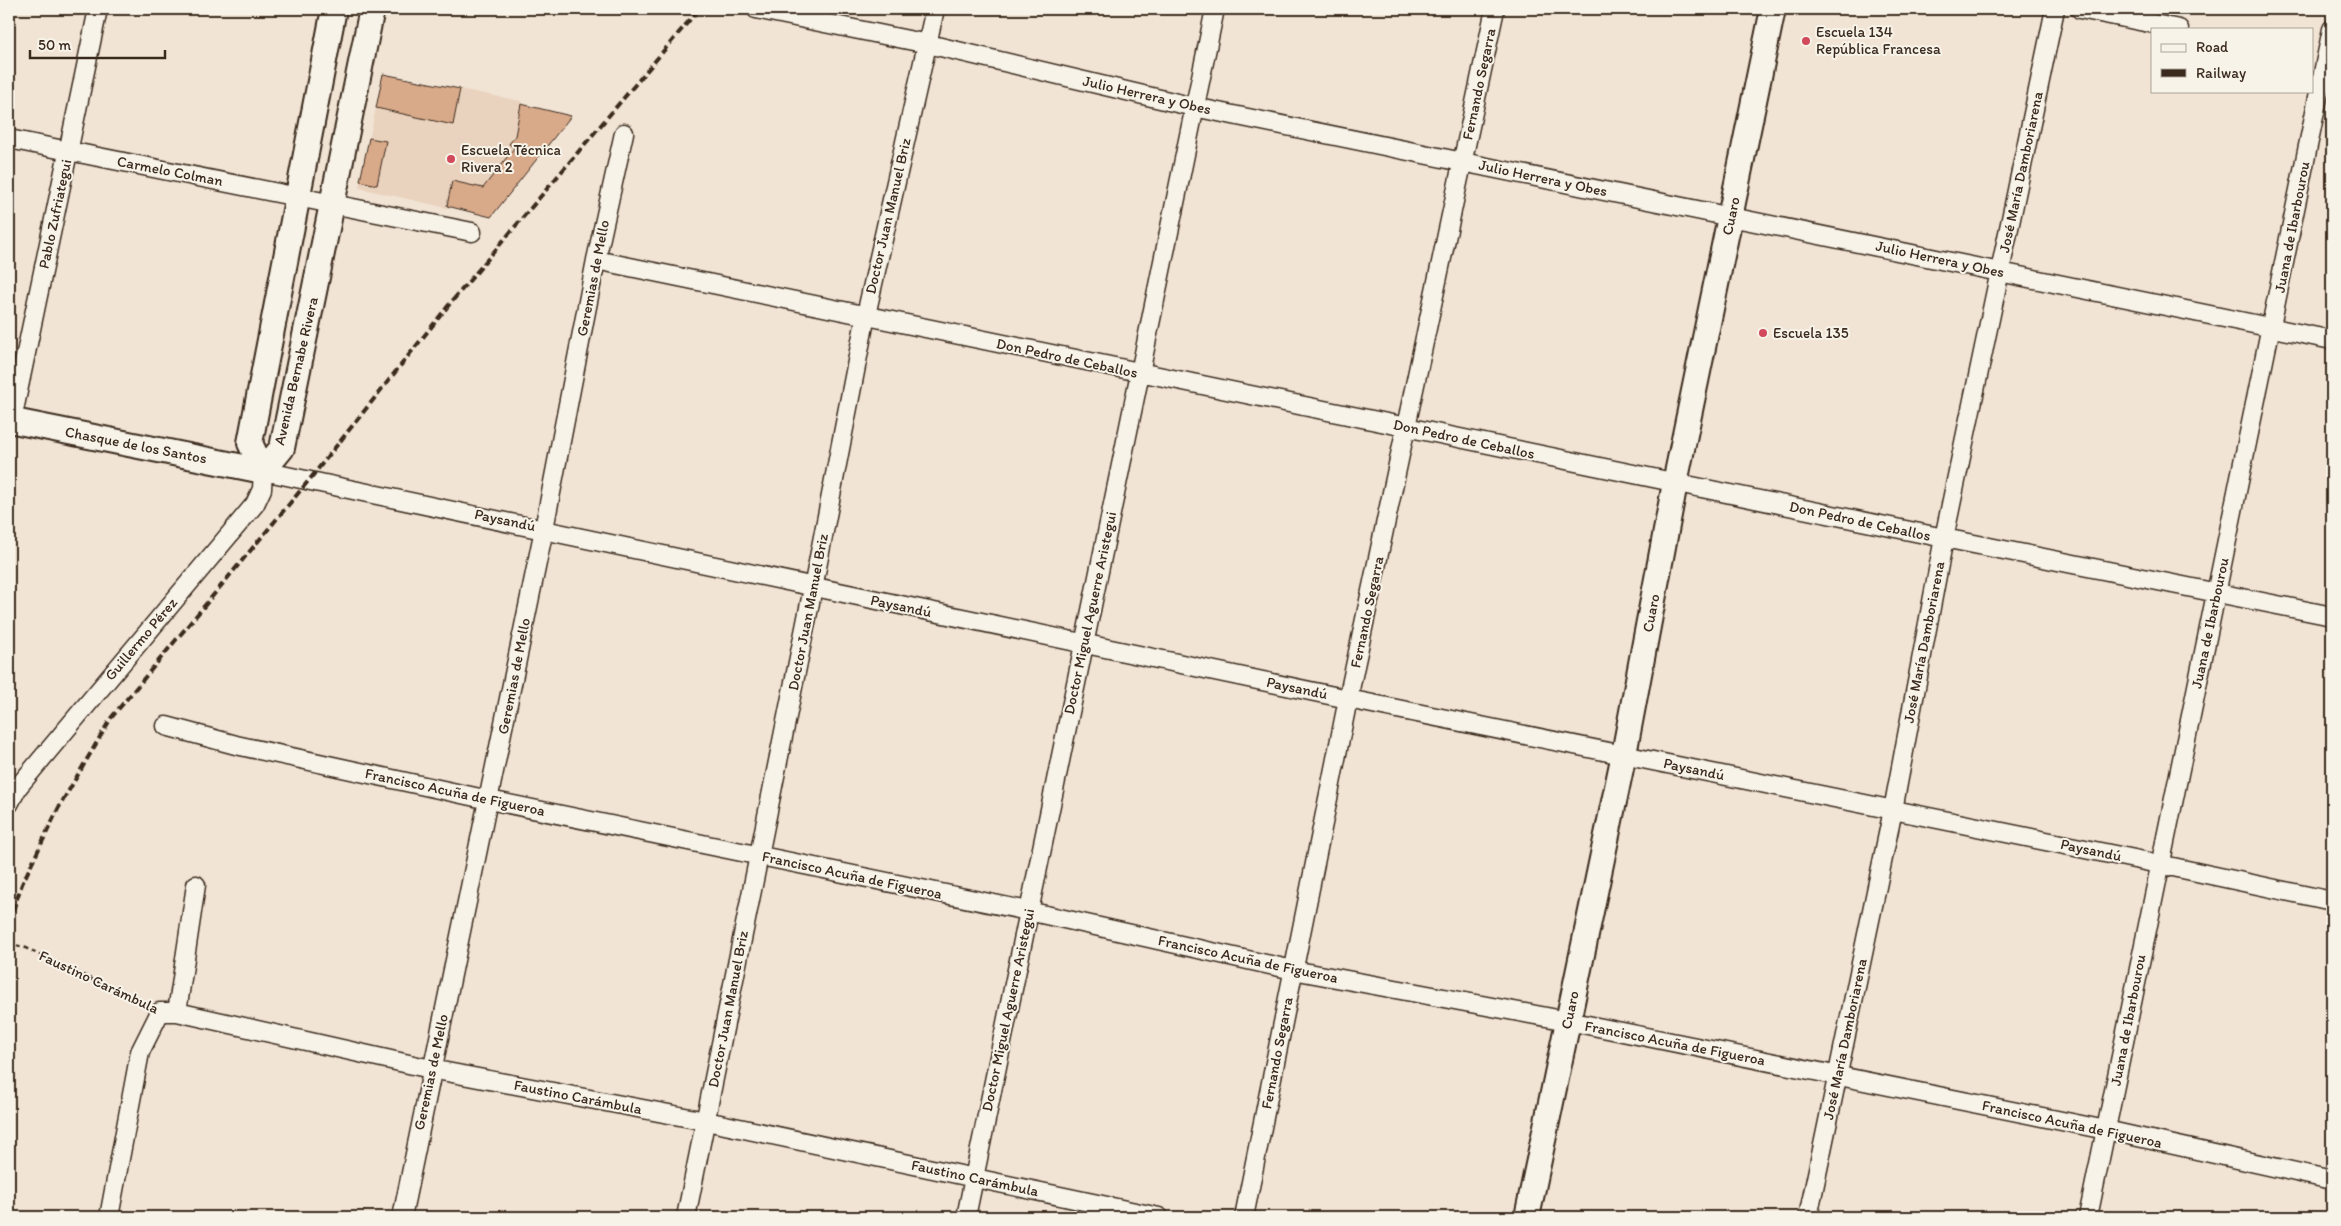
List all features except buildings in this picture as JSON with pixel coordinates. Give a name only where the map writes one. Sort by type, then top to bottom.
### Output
[{"type":"street","name":"Pablo Zufriategui","points":[[10,420],[98,9]]},
{"type":"street","name":"Avenida Bernabe Rivera","points":[[334,9],[250,443],[263,471],[282,448],[372,9]]},
{"type":"street","name":"Julio Herrera y Obes","points":[[756,9],[928,44],[1194,107],[2332,340]]},
{"type":"street","name":"Doctor Juan Manuel Briz","points":[[686,1217],[866,315],[935,9]]},
{"type":"street","name":"Doctor Miguel Aguerre Aristegui","points":[[966,1217],[1215,9]]},
{"type":"street","name":"Fernando Segarra","points":[[1244,1217],[1348,699],[1495,9]]},
{"type":"street","name":"Cuaro","points":[[1527,1217],[1624,754],[1675,483],[1773,9]]},
{"type":"street","name":"José María Damboriarena","points":[[1808,1217],[1893,810],[1944,538],[2056,9]]},
{"type":"street","points":[[2080,9],[2174,28]]},
{"type":"street","name":"Juana de Ibarbourou","points":[[2088,1217],[2159,864],[2272,328],[2324,58],[2332,30]]},
{"type":"street","name":"Geremias de Mello","points":[[402,1217],[431,1069],[489,800],[544,529],[596,260],[624,133]]},
{"type":"street","name":"Carmelo Colman","points":[[9,139],[332,202],[472,232]]},
{"type":"street","name":"Don Pedro de Ceballos","points":[[596,260],[1675,483],[2332,616]]},
{"type":"street","name":"Chasque de los Santos","points":[[10,420],[263,471]]},
{"type":"street","name":"Paysandú","points":[[263,471],[544,529],[813,588],[2332,901]]},
{"type":"street","name":"Guillermo Pérez","points":[[9,804],[13,786],[255,504],[262,489],[263,471]]},
{"type":"street","name":"Francisco Acuña de Figueroa","points":[[166,726],[236,745],[489,800],[1028,911],[1293,970],[1568,1021],[2106,1130],[2332,1180]]},
{"type":"street","points":[[109,1217],[140,1052],[168,1012],[196,885]]},
{"type":"street","name":"Faustino Carámbula","points":[[168,1012],[431,1069],[706,1121],[1159,1217]]},
{"type":"path","name":"Faustino Carámbula","points":[[9,944],[26,948],[168,1012]]},
{"type":"shaded area","name":"Escuela Técnica Rivera 2","points":[[383,74],[521,101],[521,104],[571,116],[491,217],[448,206],[447,208],[359,188]]},
{"type":"railway","points":[[9,922],[22,884],[58,809],[111,718],[310,479],[448,306],[699,9]]},
{"type":"place","name":"Escuela 134 República Francesa","points":[[1806,41]]},
{"type":"place","name":"Escuela Técnica Rivera 2","points":[[451,159]]},
{"type":"place","name":"Escuela 135","points":[[1763,333]]}]
